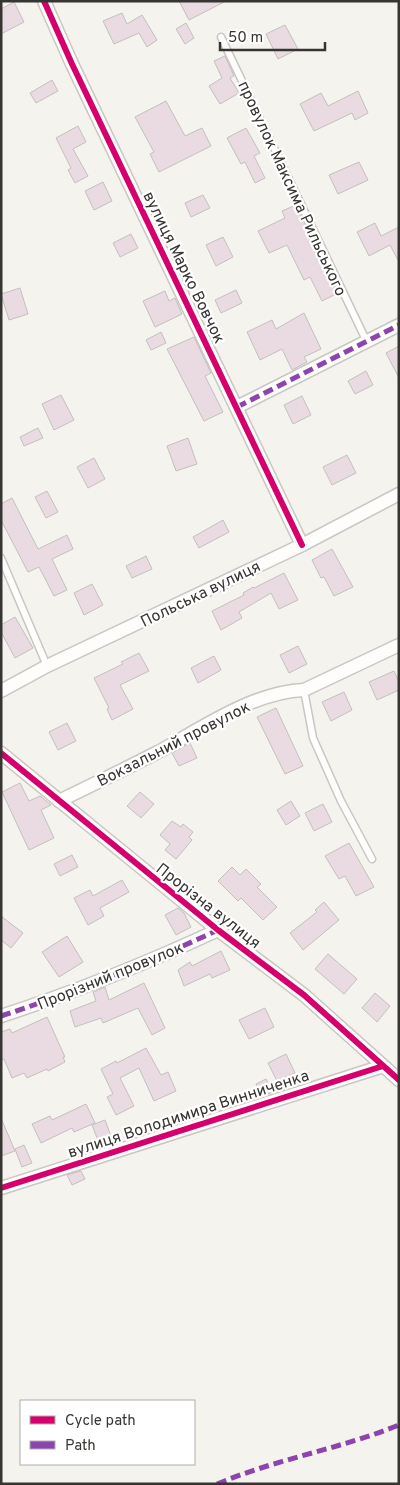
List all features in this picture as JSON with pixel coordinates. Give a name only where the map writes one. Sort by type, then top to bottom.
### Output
[{"type":"street","name":"вулиця Марко Вовчок","points":[[44,1],[76,73],[302,544]]},
{"type":"street","points":[[237,407],[366,340],[399,325]]},
{"type":"street","name":"Польська вулиця","points":[[1,691],[47,666],[302,544],[399,494]]},
{"type":"street","name":"Вокзальний провулок","points":[[58,801],[248,704],[291,690],[304,690],[399,645]]},
{"type":"street","name":"Прорізна вулиця","points":[[1,753],[218,930],[304,995],[399,1080]]},
{"type":"street","name":"Прорізний провулок","points":[[1,1016],[58,998],[175,950],[218,930]]},
{"type":"street","name":"вулиця Володимира Винниченка","points":[[1,1188],[383,1066]]},
{"type":"lane","name":"провулок Максима Рильського","points":[[221,37],[366,340]]},
{"type":"lane","points":[[1,558],[47,666]]},
{"type":"lane","points":[[304,690],[313,738],[341,801],[372,859]]},
{"type":"building","points":[[179,1],[226,1],[189,20]]},
{"type":"building","points":[[14,2],[24,22],[1,34],[1,9]]},
{"type":"building","points":[[122,13],[127,24],[142,15],[157,40],[147,47],[139,33],[114,44],[103,21]]},
{"type":"building","points":[[186,23],[194,38],[185,44],[176,29]]},
{"type":"building","points":[[285,25],[298,49],[278,59],[266,34]]},
{"type":"building","points":[[225,56],[234,76],[230,78],[239,93],[220,104],[209,86],[222,78],[214,61]]},
{"type":"building","points":[[52,80],[58,91],[36,103],[30,93]]},
{"type":"building","points":[[358,91],[368,113],[355,120],[352,113],[314,131],[300,104],[321,93],[328,106]]},
{"type":"building","points":[[166,101],[185,136],[202,128],[211,146],[159,172],[150,154],[154,152],[135,117]]},
{"type":"building","points":[[78,126],[86,142],[73,149],[88,176],[75,183],[68,170],[71,168],[56,138]]},
{"type":"building","points":[[246,128],[260,153],[254,156],[265,178],[255,183],[245,162],[241,164],[227,138]]},
{"type":"building","points":[[359,162],[368,180],[338,194],[329,175]]},
{"type":"building","points":[[103,182],[112,201],[94,210],[85,191]]},
{"type":"building","points":[[203,195],[210,208],[191,217],[185,203]]},
{"type":"building","points":[[296,205],[338,293],[322,301],[310,277],[304,280],[287,245],[269,253],[258,231],[285,218],[282,211]]},
{"type":"building","points":[[375,223],[381,236],[399,227],[399,262],[390,245],[369,256],[357,232]]},
{"type":"building","points":[[131,234],[138,248],[120,257],[113,243]]},
{"type":"building","points":[[223,237],[233,257],[216,266],[206,245]]},
{"type":"building","points":[[20,288],[28,314],[9,320],[1,294]]},
{"type":"building","points":[[236,290],[242,303],[221,313],[215,300]]},
{"type":"building","points":[[165,291],[169,301],[175,298],[182,314],[155,327],[143,301]]},
{"type":"building","points":[[304,313],[321,349],[304,357],[307,362],[292,370],[282,349],[260,360],[247,332],[272,320],[276,329]]},
{"type":"building","points":[[161,332],[166,343],[151,350],[146,340]]},
{"type":"building","points":[[194,337],[211,373],[205,376],[223,412],[204,421],[167,349]]},
{"type":"building","points":[[399,346],[399,378],[386,353]]},
{"type":"building","points":[[366,371],[373,385],[355,394],[348,381]]},
{"type":"building","points":[[61,395],[74,420],[54,430],[42,404]]},
{"type":"building","points":[[302,396],[311,415],[293,424],[284,405]]},
{"type":"building","points":[[38,428],[43,438],[24,446],[20,437]]},
{"type":"building","points":[[188,438],[197,464],[176,471],[167,446]]},
{"type":"building","points":[[347,455],[356,473],[332,485],[323,467]]},
{"type":"building","points":[[94,458],[105,479],[88,488],[77,467]]},
{"type":"building","points":[[47,491],[58,512],[46,518],[35,497]]},
{"type":"building","points":[[12,498],[38,549],[67,535],[73,549],[52,559],[67,590],[54,596],[39,567],[28,572],[1,520],[1,504]]},
{"type":"building","points":[[223,520],[229,532],[199,548],[193,537]]},
{"type":"building","points":[[332,549],[353,587],[334,596],[324,577],[321,578],[312,560]]},
{"type":"building","points":[[146,556],[152,569],[132,578],[126,566]]},
{"type":"building","points":[[284,573],[298,600],[279,609],[271,593],[239,612],[242,618],[221,630],[212,611],[244,595],[243,593],[253,587]]},
{"type":"building","points":[[92,584],[103,605],[84,615],[74,593]]},
{"type":"building","points":[[15,617],[33,648],[15,658],[1,632],[1,625]]},
{"type":"building","points":[[298,646],[307,664],[289,673],[280,655]]},
{"type":"building","points":[[139,653],[149,671],[120,685],[133,709],[112,720],[107,709],[109,708],[94,678],[123,664],[121,662]]},
{"type":"building","points":[[214,656],[221,670],[198,683],[191,668]]},
{"type":"building","points":[[394,671],[399,682],[399,690],[377,700],[369,682]]},
{"type":"building","points":[[344,692],[352,710],[331,721],[322,702]]},
{"type":"building","points":[[276,708],[303,766],[285,774],[257,717]]},
{"type":"building","points":[[67,723],[76,741],[58,750],[49,732]]},
{"type":"building","points":[[190,743],[197,758],[179,766],[172,753]]},
{"type":"building","points":[[20,783],[29,801],[40,796],[51,805],[41,810],[54,838],[29,850],[2,792]]},
{"type":"building","points":[[140,792],[154,804],[141,818],[127,806]]},
{"type":"building","points":[[291,801],[300,816],[286,825],[277,810]]},
{"type":"building","points":[[323,804],[332,822],[314,831],[305,813]]},
{"type":"building","points":[[172,821],[181,827],[183,824],[193,832],[189,837],[192,840],[176,859],[165,850],[170,844],[160,835]]},
{"type":"building","points":[[349,843],[374,887],[356,896],[345,876],[339,879],[325,856]]},
{"type":"building","points":[[72,855],[78,867],[60,876],[54,864]]},
{"type":"building","points":[[232,867],[240,875],[246,869],[261,884],[257,887],[277,907],[263,920],[241,898],[238,901],[218,881]]},
{"type":"building","points":[[122,880],[129,892],[100,908],[104,916],[88,925],[74,898],[90,890],[93,896]]},
{"type":"building","points":[[324,902],[339,920],[303,950],[290,933],[317,912],[315,910]]},
{"type":"building","points":[[178,908],[184,913],[191,927],[176,935],[165,915]]},
{"type":"building","points":[[1,916],[23,933],[11,948],[1,940]]},
{"type":"building","points":[[67,936],[83,962],[59,977],[42,952]]},
{"type":"building","points":[[221,951],[230,970],[212,978],[210,974],[184,986],[178,970],[190,962],[192,966]]},
{"type":"building","points":[[328,954],[357,979],[344,994],[315,969]]},
{"type":"building","points":[[144,983],[165,1028],[152,1035],[138,1008],[103,1023],[101,1018],[75,1027],[70,1011],[96,1001],[93,992],[105,987],[109,1000]]},
{"type":"building","points":[[375,993],[390,1006],[377,1022],[362,1008]]},
{"type":"building","points":[[265,1008],[274,1027],[249,1039],[239,1020]]},
{"type":"building","points":[[47,1017],[65,1057],[63,1057],[65,1062],[48,1071],[47,1069],[27,1078],[24,1073],[12,1078],[4,1059],[1,1060],[1,1032],[10,1029],[12,1033]]},
{"type":"building","points":[[146,1048],[161,1075],[168,1072],[176,1091],[154,1101],[139,1068],[120,1078],[134,1106],[116,1115],[107,1097],[113,1094],[101,1069]]},
{"type":"building","points":[[286,1054],[295,1073],[277,1081],[268,1063]]},
{"type":"building","points":[[266,1079],[273,1092],[262,1096],[256,1084]]},
{"type":"building","points":[[86,1104],[95,1123],[74,1132],[72,1128],[41,1143],[32,1124],[50,1116],[52,1120]]},
{"type":"building","points":[[1,1118],[15,1151],[1,1156]]},
{"type":"building","points":[[105,1120],[112,1139],[99,1143],[92,1125]]},
{"type":"building","points":[[24,1145],[32,1163],[22,1167],[15,1149]]},
{"type":"building","points":[[81,1171],[85,1179],[72,1185],[67,1175]]},
{"type":"marked path","points":[[237,407],[399,325]]},
{"type":"marked path","points":[[1,1016],[111,976],[218,930]]},
{"type":"marked path","points":[[217,1484],[239,1475],[354,1441],[399,1425]]},
{"type":"cycle path","points":[[44,1],[72,64],[302,545]]},
{"type":"cycle path","points":[[1,753],[218,930],[304,995],[399,1080]]},
{"type":"cycle path","points":[[1,1188],[383,1066]]}]
